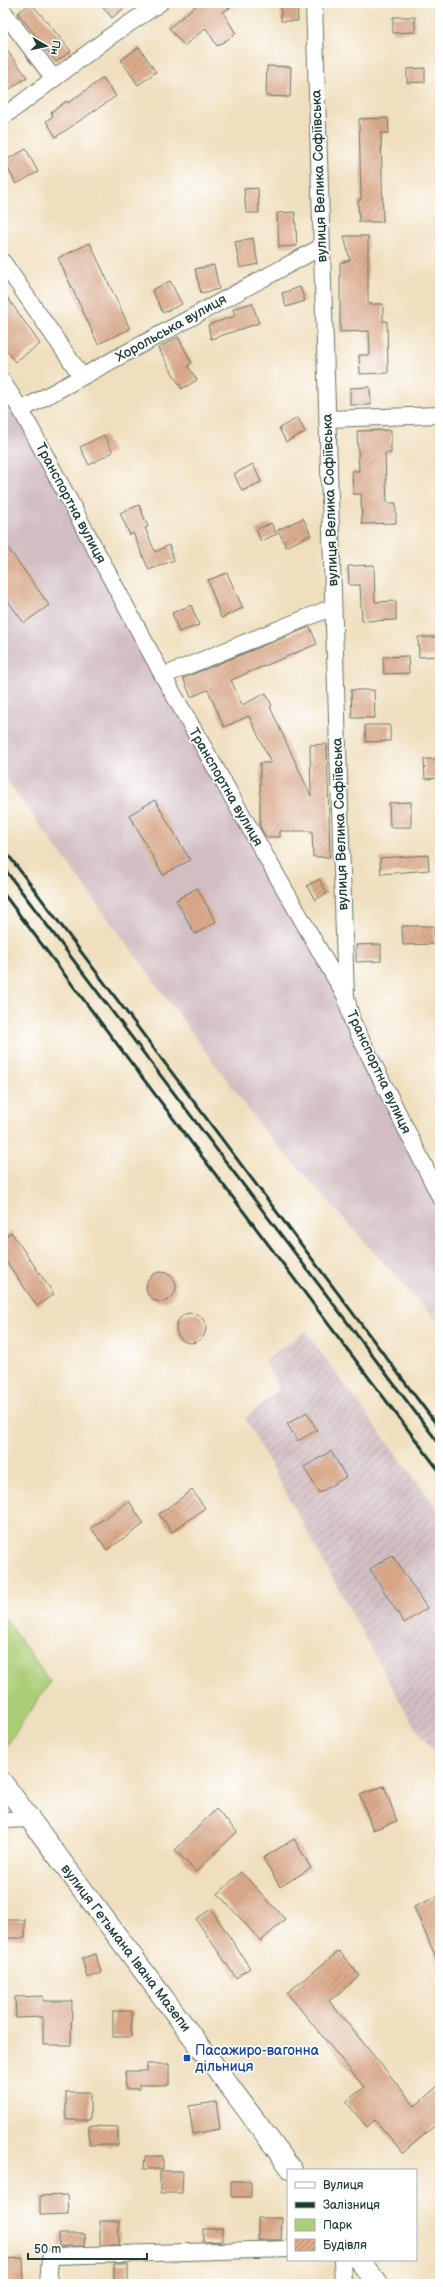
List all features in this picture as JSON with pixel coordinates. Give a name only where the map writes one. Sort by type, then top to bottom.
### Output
[{"type":"main road","name":"вулиця Гетьмана Івана Мазепи","points":[[3,1783],[291,2169]]},
{"type":"main road","points":[[361,2261],[378,2284]]},
{"type":"street","points":[[3,117],[160,3]]},
{"type":"street","name":"вулиця Велика Софіївська","points":[[314,3],[346,997]]},
{"type":"street","points":[[3,11],[54,79]]},
{"type":"street","name":"Хорольська вулиця","points":[[21,410],[321,247]]},
{"type":"street","points":[[3,262],[82,377]]},
{"type":"street","name":"Транспортна вулиця","points":[[3,382],[21,410],[163,676],[346,997],[352,1022],[440,1197]]},
{"type":"street","points":[[327,419],[440,415]]},
{"type":"street","points":[[163,676],[333,606]]},
{"type":"street","points":[[3,1820],[30,1819]]},
{"type":"street","points":[[48,2284],[50,2259],[54,2256],[287,2250]]},
{"type":"street","points":[[342,2261],[343,2284]]},
{"type":"shaded area","points":[[3,382],[346,997],[440,1197],[440,1325],[262,1128],[3,775]]},
{"type":"shaded area","points":[[305,1331],[440,1513],[440,1761],[412,1723],[245,1418],[279,1389],[264,1361]]},
{"type":"green space","points":[[3,1615],[50,1682],[3,1751]]},
{"type":"building","points":[[31,3],[71,51],[56,62],[18,13]]},
{"type":"building","points":[[100,3],[130,3],[112,18]]},
{"type":"building","points":[[199,3],[238,3],[223,12],[236,34],[217,46],[206,28],[184,46],[169,28]]},
{"type":"building","points":[[281,3],[297,3],[298,21],[281,21]]},
{"type":"building","points":[[393,17],[415,17],[415,32],[393,33]]},
{"type":"building","points":[[3,45],[27,77],[10,89],[3,79]]},
{"type":"building","points":[[139,47],[156,72],[138,85],[121,60]]},
{"type":"building","points":[[267,66],[291,67],[290,97],[266,96]]},
{"type":"building","points":[[425,68],[425,82],[407,83],[407,69]]},
{"type":"building","points":[[103,78],[116,96],[56,137],[46,121],[53,116],[51,112],[67,101],[68,103]]},
{"type":"building","points":[[388,118],[389,133],[381,133],[383,222],[359,222],[358,200],[361,200],[359,119]]},
{"type":"building","points":[[26,149],[38,172],[16,184],[4,161]]},
{"type":"building","points":[[258,188],[259,213],[246,213],[244,189]]},
{"type":"building","points":[[295,212],[297,246],[279,247],[277,213]]},
{"type":"building","points":[[344,236],[368,236],[368,304],[383,304],[383,321],[387,321],[388,373],[360,374],[359,355],[370,355],[369,331],[340,332],[340,263],[350,260]]},
{"type":"building","points":[[253,238],[258,264],[240,268],[235,242]]},
{"type":"building","points":[[90,243],[130,329],[98,344],[58,258]]},
{"type":"building","points":[[214,265],[219,289],[201,293],[195,269]]},
{"type":"building","points":[[170,281],[182,304],[163,313],[152,290]]},
{"type":"building","points":[[300,287],[305,301],[286,307],[282,293]]},
{"type":"building","points":[[3,291],[40,344],[15,362],[3,345]]},
{"type":"building","points":[[252,303],[259,323],[211,339],[208,325],[235,316],[233,309]]},
{"type":"building","points":[[178,337],[192,363],[188,366],[197,380],[182,389],[158,348]]},
{"type":"building","points":[[370,387],[371,405],[350,405],[350,388]]},
{"type":"building","points":[[298,418],[305,432],[286,442],[279,428]]},
{"type":"building","points":[[391,430],[391,453],[385,453],[387,503],[396,503],[396,523],[362,524],[361,494],[353,494],[352,471],[359,471],[357,431]]},
{"type":"building","points":[[104,435],[113,452],[89,465],[80,447]]},
{"type":"building","points":[[253,464],[261,482],[242,491],[234,474]]},
{"type":"building","points":[[139,505],[148,527],[145,528],[155,552],[169,545],[174,560],[149,570],[133,533],[130,535],[120,513]]},
{"type":"building","points":[[303,518],[311,535],[286,547],[278,530]]},
{"type":"building","points":[[271,523],[277,534],[261,541],[256,530]]},
{"type":"building","points":[[3,541],[49,605],[24,623],[3,594]]},
{"type":"building","points":[[374,565],[375,602],[396,601],[396,620],[362,621],[360,585],[349,585],[348,566]]},
{"type":"building","points":[[227,573],[243,608],[221,618],[208,580]]},
{"type":"building","points":[[191,605],[199,625],[179,632],[172,613]]},
{"type":"building","points":[[310,627],[317,644],[231,680],[242,705],[266,693],[272,706],[270,707],[311,796],[310,745],[327,744],[330,857],[313,857],[312,831],[280,831],[280,837],[266,837],[260,827],[260,763],[271,763],[249,716],[224,727],[208,690],[191,697],[183,678]]},
{"type":"building","points":[[418,637],[440,637],[440,656],[419,657]]},
{"type":"building","points":[[408,656],[409,673],[384,674],[383,657]]},
{"type":"building","points":[[351,690],[374,690],[375,718],[352,718]]},
{"type":"building","points":[[365,725],[390,725],[390,741],[366,742]]},
{"type":"building","points":[[424,759],[440,759],[440,778],[425,779]]},
{"type":"building","points":[[155,800],[190,860],[163,875],[129,815]]},
{"type":"building","points":[[411,802],[411,827],[390,827],[389,803]]},
{"type":"building","points":[[428,855],[429,870],[381,874],[380,858]]},
{"type":"building","points":[[319,879],[327,893],[315,900],[307,886]]},
{"type":"building","points":[[197,888],[216,922],[195,934],[176,900]]},
{"type":"building","points":[[402,926],[434,926],[434,944],[403,945]]},
{"type":"building","points":[[381,944],[381,961],[356,962],[356,945]]},
{"type":"building","points":[[11,1232],[54,1294],[37,1306],[3,1257],[3,1238]]},
{"type":"building","points":[[161,1272],[167,1273],[175,1281],[175,1293],[167,1301],[161,1302],[155,1301],[147,1293],[146,1287],[147,1281],[155,1273]]},
{"type":"building","points":[[191,1313],[197,1314],[205,1322],[205,1334],[197,1342],[191,1343],[185,1342],[177,1334],[176,1328],[177,1322],[185,1314]]},
{"type":"building","points":[[307,1412],[317,1430],[298,1441],[287,1424]]},
{"type":"building","points":[[331,1451],[346,1477],[319,1493],[304,1467]]},
{"type":"building","points":[[192,1490],[205,1508],[172,1532],[159,1514]]},
{"type":"building","points":[[129,1501],[144,1524],[107,1550],[91,1528]]},
{"type":"building","points":[[392,1555],[427,1608],[404,1623],[370,1569]]},
{"type":"building","points":[[384,1786],[397,1821],[373,1830],[360,1795]]},
{"type":"building","points":[[216,1809],[237,1832],[196,1872],[175,1850]]},
{"type":"building","points":[[294,1839],[311,1868],[280,1887],[263,1858]]},
{"type":"building","points":[[241,1872],[285,1919],[261,1941],[218,1894]]},
{"type":"building","points":[[440,1895],[440,1967],[414,1907]]},
{"type":"building","points":[[211,1909],[250,1968],[236,1978],[196,1919]]},
{"type":"building","points":[[3,1920],[25,1920],[25,1938],[3,1938]]},
{"type":"building","points":[[339,1951],[360,1976],[329,2001],[415,2106],[440,2084],[440,2121],[403,2153],[375,2120],[367,2127],[346,2102],[364,2087],[287,1993]]},
{"type":"building","points":[[96,1954],[101,1973],[87,1978],[82,1958]]},
{"type":"building","points":[[43,1996],[43,2001],[72,2001],[71,2045],[43,2045],[43,2017],[16,2018],[15,1997]]},
{"type":"building","points":[[113,2011],[132,2011],[131,2037],[113,2037]]},
{"type":"building","points":[[147,2064],[169,2064],[169,2085],[139,2085],[139,2089],[125,2089],[126,2071],[147,2071]]},
{"type":"building","points":[[66,2092],[90,2092],[90,2120],[66,2120]]},
{"type":"building","points":[[216,2102],[220,2129],[193,2134],[189,2106]]},
{"type":"building","points":[[89,2126],[118,2127],[118,2145],[89,2145]]},
{"type":"building","points":[[145,2156],[163,2156],[163,2169],[144,2169]]},
{"type":"building","points":[[160,2171],[183,2171],[182,2193],[160,2193]]},
{"type":"building","points":[[231,2181],[251,2181],[251,2197],[231,2197]]},
{"type":"building","points":[[67,2195],[68,2214],[40,2215],[40,2196]]},
{"type":"building","points":[[258,2218],[282,2218],[281,2240],[258,2240]]},
{"type":"building","points":[[100,2221],[119,2221],[119,2245],[100,2245]]},
{"type":"building","points":[[203,2229],[222,2229],[222,2241],[203,2242]]},
{"type":"building","points":[[59,2234],[85,2234],[85,2246],[59,2246]]},
{"type":"building","points":[[23,2258],[24,2284],[3,2284],[3,2259]]},
{"type":"building","points":[[114,2264],[128,2264],[128,2284],[114,2284]]},
{"type":"railway","points":[[3,848],[440,1429]]},
{"type":"railway","points":[[3,867],[440,1445]]},
{"type":"railway","points":[[3,893],[440,1472]]},
{"type":"place","name":"Пасажиро-вагонна дільниця","points":[[187,2058]]}]
